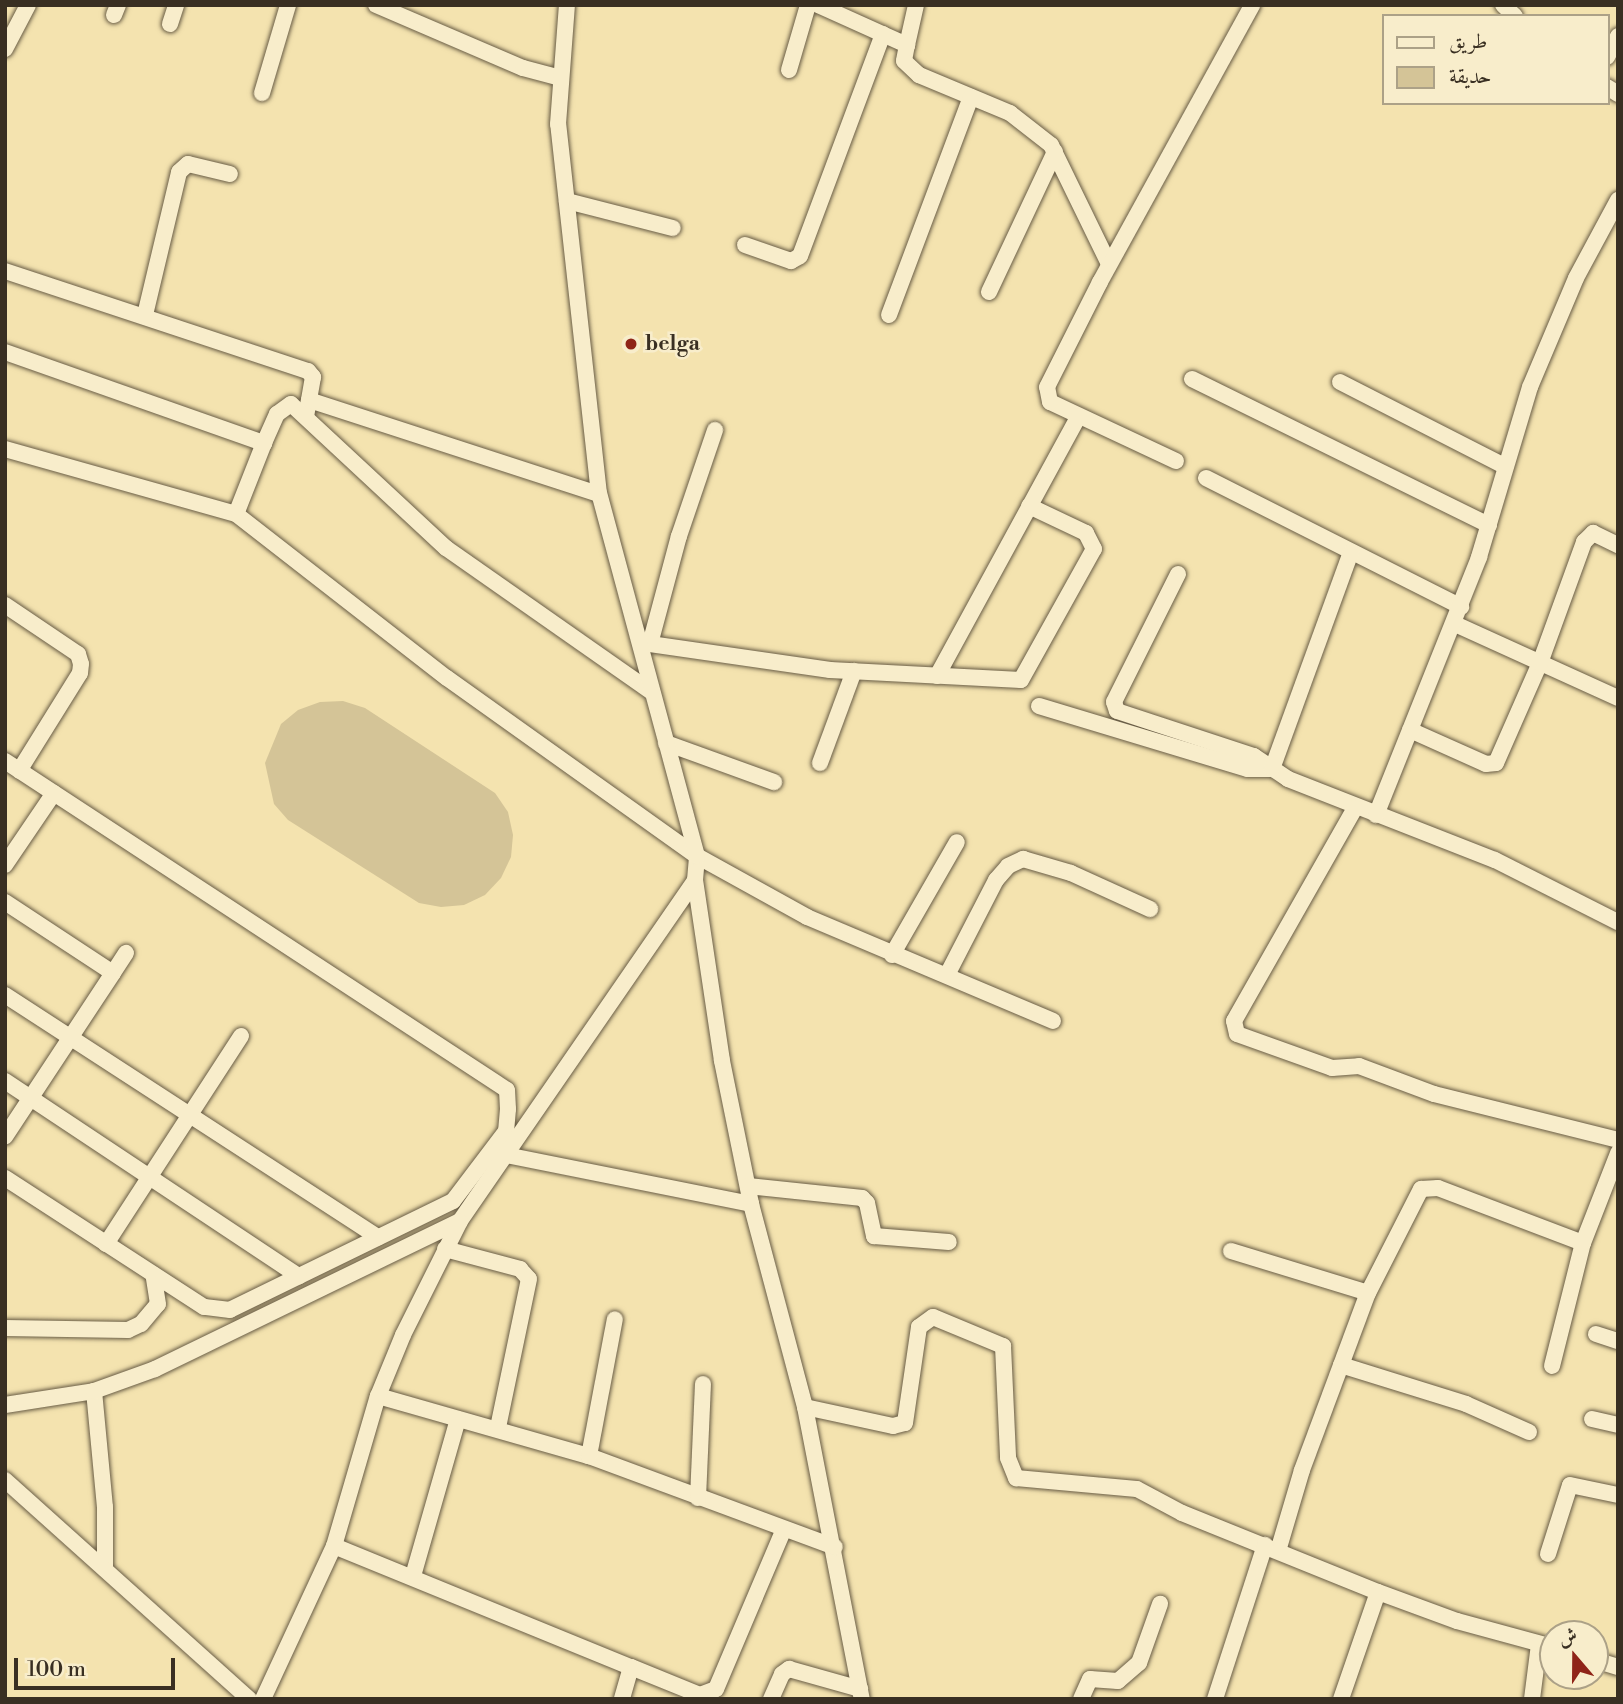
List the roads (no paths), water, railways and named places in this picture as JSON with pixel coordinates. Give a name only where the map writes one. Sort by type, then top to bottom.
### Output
[{"type":"street","points":[[5,49],[28,5]]},
{"type":"street","points":[[170,24],[176,5]]},
{"type":"street","points":[[262,93],[288,5]]},
{"type":"street","points":[[376,5],[523,68],[560,78]]},
{"type":"street","points":[[567,5],[558,124],[599,494],[645,645],[652,692],[697,856],[695,880],[722,1061],[751,1204],[806,1407],[835,1547],[861,1694],[789,1669],[782,1674],[771,1699]]},
{"type":"street","points":[[789,70],[808,5]]},
{"type":"street","points":[[818,5],[907,45]]},
{"type":"street","points":[[916,5],[904,61],[910,69],[1032,126],[1055,152],[1110,264]]},
{"type":"street","points":[[1176,461],[1050,402],[1047,387],[1110,264],[1252,5]]},
{"type":"street","points":[[745,245],[791,261],[800,256],[883,34]]},
{"type":"street","points":[[1609,53],[1618,36]]},
{"type":"street","points":[[889,315],[971,97]]},
{"type":"street","points":[[989,292],[1055,152]]},
{"type":"street","points":[[145,316],[179,172],[188,164],[230,174]]},
{"type":"street","points":[[1376,816],[1455,624],[1489,525],[1530,387],[1556,322],[1618,200]]},
{"type":"street","points":[[567,201],[673,228]]},
{"type":"street","points":[[5,271],[308,371],[313,377],[307,407]]},
{"type":"street","points":[[5,352],[264,443]]},
{"type":"street","points":[[1192,379],[1489,525]]},
{"type":"street","points":[[1340,383],[1506,467]]},
{"type":"street","points":[[236,514],[264,443],[282,407],[291,404],[599,494]]},
{"type":"street","points":[[307,407],[446,548],[652,692]]},
{"type":"street","points":[[937,676],[1079,416]]},
{"type":"street","points":[[645,645],[715,430]]},
{"type":"street","points":[[5,449],[236,514],[447,678],[697,856],[807,917],[1053,1021]]},
{"type":"street","points":[[1206,478],[1461,607]]},
{"type":"street","points":[[645,645],[854,671],[1016,682],[1026,676],[1094,542],[1086,533],[1029,506]]},
{"type":"street","points":[[1410,730],[1492,765],[1540,663],[1588,535],[1596,533],[1618,545]]},
{"type":"street","points":[[1272,769],[1351,552]]},
{"type":"street","points":[[1178,574],[1114,702],[1117,711],[1254,756],[1272,769],[1355,807],[1495,860],[1618,922]]},
{"type":"street","points":[[5,605],[78,654],[81,664],[80,673],[12,766],[507,1090],[506,1131],[453,1201],[230,1310],[204,1307],[5,1178]]},
{"type":"street","points":[[1455,624],[1618,698]]},
{"type":"street","points":[[820,763],[854,671]]},
{"type":"street","points":[[1039,706],[1248,769],[1272,769]]},
{"type":"street","points":[[666,743],[774,782]]},
{"type":"street","points":[[5,864],[54,793]]},
{"type":"street","points":[[1355,807],[1234,1021],[1237,1034],[1332,1068],[1359,1066],[1434,1094],[1618,1140]]},
{"type":"street","points":[[892,955],[957,842]]},
{"type":"street","points":[[947,975],[996,880],[1008,866],[1023,859],[1071,873],[1150,909]]},
{"type":"street","points":[[263,1699],[334,1546],[378,1396],[445,1248],[460,1221],[695,880]]},
{"type":"street","points":[[5,902],[113,973]]},
{"type":"street","points":[[5,1137],[126,953]]},
{"type":"street","points":[[5,995],[378,1237]]},
{"type":"street","points":[[106,1244],[242,1036]]},
{"type":"street","points":[[5,1081],[299,1276]]},
{"type":"street","points":[[1552,1366],[1583,1243],[1618,1153]]},
{"type":"street","points":[[506,1155],[751,1204]]},
{"type":"street","points":[[748,1186],[862,1198],[867,1203],[874,1236],[949,1242]]},
{"type":"street","points":[[1215,1699],[1368,1293],[1421,1189],[1438,1188],[1583,1243]]},
{"type":"street","points":[[5,1405],[94,1391],[155,1369],[460,1221]]},
{"type":"street","points":[[445,1248],[520,1269],[529,1279],[498,1428]]},
{"type":"street","points":[[1231,1251],[1368,1293]]},
{"type":"street","points":[[153,1274],[158,1304]]},
{"type":"street","points":[[5,1328],[128,1330],[141,1324],[158,1304],[190,1298]]},
{"type":"street","points":[[806,1407],[893,1426],[905,1423],[919,1327],[933,1317],[1003,1346],[1008,1458],[1016,1478],[1137,1489],[1182,1513],[1378,1592],[1457,1621],[1539,1644]]},
{"type":"street","points":[[589,1456],[615,1319]]},
{"type":"street","points":[[1596,1334],[1618,1341]]},
{"type":"street","points":[[1341,1365],[1466,1404],[1529,1432]]},
{"type":"street","points":[[698,1498],[704,1384]]},
{"type":"street","points":[[94,1391],[102,1454],[105,1569]]},
{"type":"street","points":[[378,1396],[589,1456],[835,1547]]},
{"type":"street","points":[[412,1576],[458,1419]]},
{"type":"street","points":[[1592,1419],[1618,1425]]},
{"type":"street","points":[[5,1480],[249,1699]]},
{"type":"street","points":[[1548,1554],[1570,1485],[1618,1495]]},
{"type":"street","points":[[334,1546],[699,1695],[716,1689],[783,1529]]},
{"type":"street","points":[[1341,1699],[1378,1592]]},
{"type":"street","points":[[1081,1699],[1090,1679],[1118,1681],[1139,1663],[1160,1604]]},
{"type":"street","points":[[622,1699],[631,1667]]},
{"type":"street","points":[[1532,1699],[1539,1672]]},
{"type":"place","name":"belga","points":[[631,344]]}]
